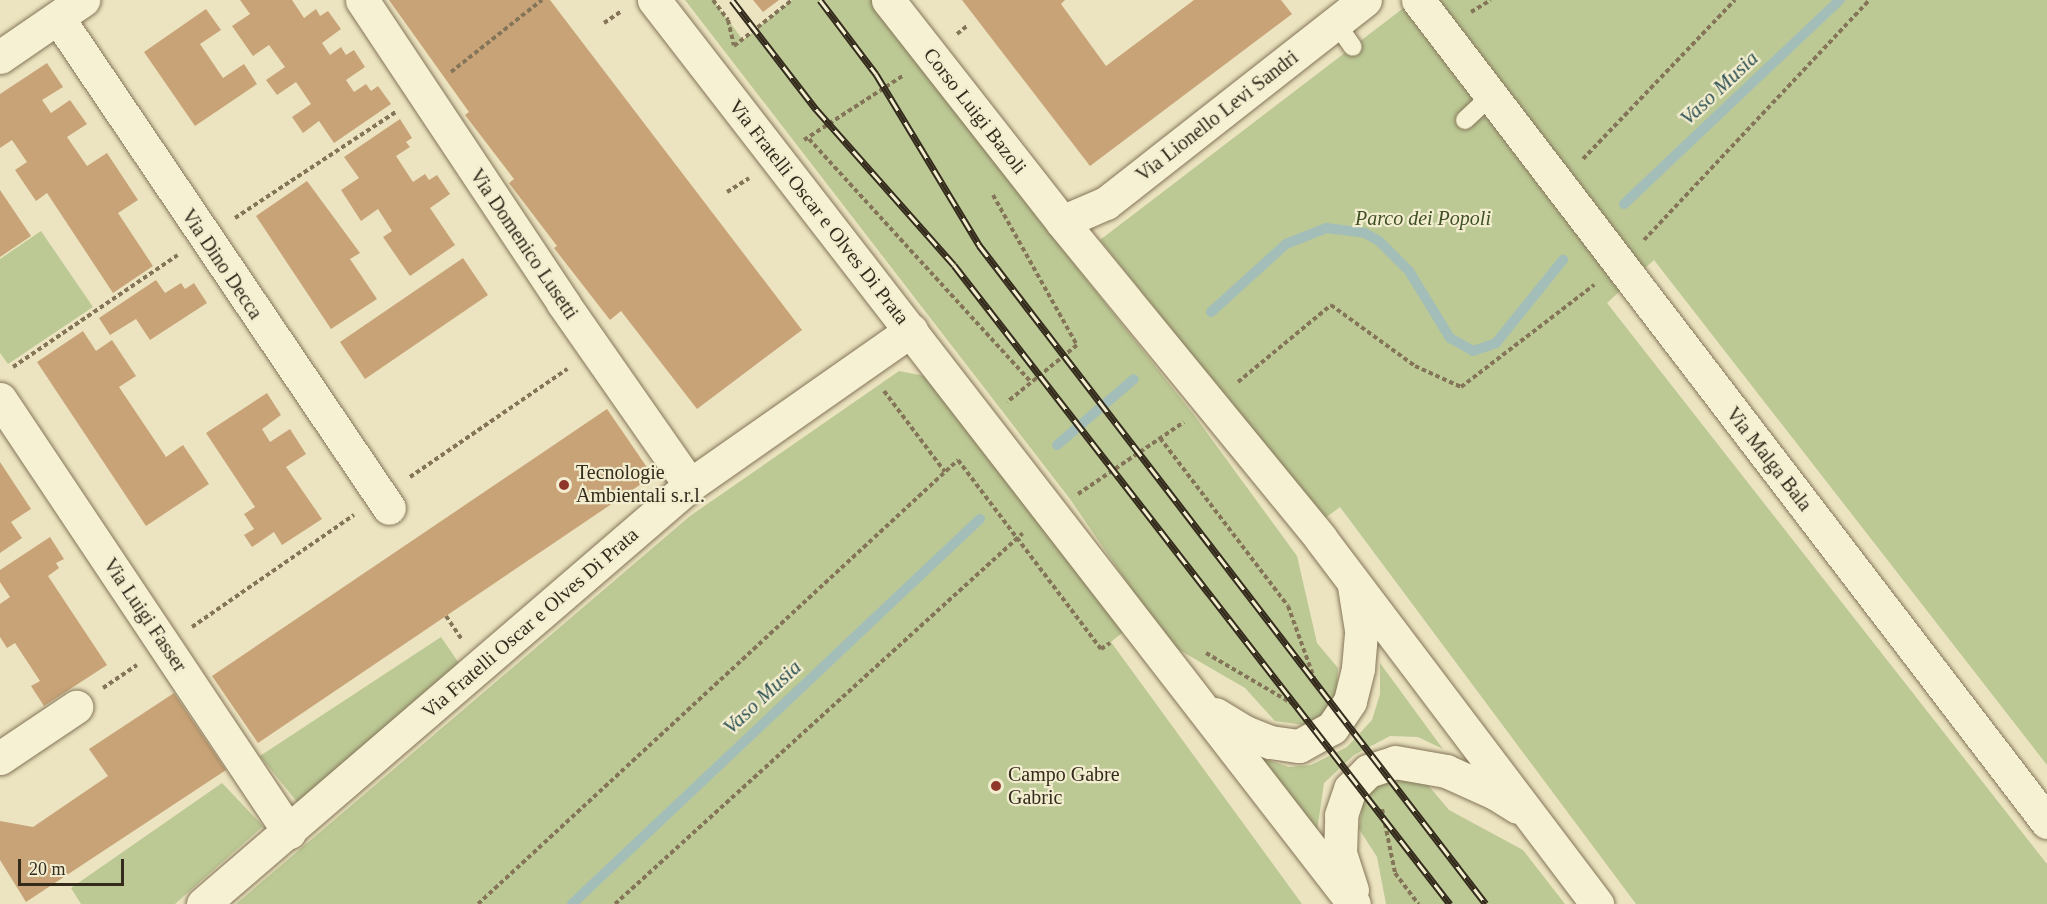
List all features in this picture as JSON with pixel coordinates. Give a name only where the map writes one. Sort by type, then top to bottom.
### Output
[{"type":"street","name":"Via Domenico Lusetti","points":[[362,0],[595,350],[690,485]]},
{"type":"street","name":"Via Fratelli Oscar e Olves Di Prata","points":[[203,904],[690,485],[911,330],[654,0]]},
{"type":"street","name":"Corso Luigi Bazoli","points":[[888,0],[1062,222],[1353,582],[1597,904]]},
{"type":"street","name":"Via Lionello Levi Sandri","points":[[1062,222],[1106,203],[1345,35],[1365,0]]},
{"type":"street","name":"Via Malga Bala","points":[[1418,0],[1490,98],[2047,822]]},
{"type":"street","points":[[0,57],[71,9]]},
{"type":"street","name":"Via Dino Decca","points":[[71,9],[383,501]]},
{"type":"street","points":[[911,330],[1355,904]]},
{"type":"street","name":"Via Luigi Fasser","points":[[0,399],[289,832]]},
{"type":"street","points":[[1200,705],[1245,732],[1270,742],[1299,746],[1332,728],[1350,701],[1358,668],[1361,630],[1353,582]]},
{"type":"street","points":[[0,758],[76,707]]},
{"type":"street","points":[[1355,904],[1341,853],[1341,814],[1350,789],[1368,771],[1395,762],[1446,771],[1495,793],[1531,816]]},
{"type":"lane","points":[[1465,120],[1490,98]]},
{"type":"path","points":[[424,93],[542,0]]},
{"type":"path","points":[[713,0],[728,20],[734,46],[741,56]]},
{"type":"path","points":[[734,46],[792,0]]},
{"type":"path","points":[[1558,186],[1735,0]]},
{"type":"path","points":[[615,904],[1016,537],[1210,404],[1331,305],[1415,366],[1461,387],[1620,265],[1869,0]]},
{"type":"path","points":[[727,192],[931,56],[968,25]]},
{"type":"path","points":[[800,128],[1031,382]]},
{"type":"path","points":[[990,189],[1077,345],[1000,408]]},
{"type":"path","points":[[183,633],[383,501],[595,350]]},
{"type":"path","points":[[879,386],[945,472]]},
{"type":"path","points":[[1160,438],[1288,606],[1332,728]]},
{"type":"path","points":[[478,904],[958,460],[1101,649]]},
{"type":"path","points":[[76,707],[144,660]]},
{"type":"path","points":[[1368,771],[1377,784],[1395,873],[1418,904]]},
{"type":"green space","points":[[685,0],[713,0],[743,40],[792,0],[875,0],[924,61],[1032,211],[1194,415],[1297,556],[1317,643],[1338,668],[1336,701],[1327,716],[1304,725],[1275,721],[1245,688],[1169,644],[1070,499]]},
{"type":"green space","name":"Parco dei Popoli","points":[[1414,0],[2047,0],[2047,765],[1654,260],[1607,303],[2047,864],[2047,904],[1636,904],[1340,507],[1324,519],[1100,240]]},
{"type":"green space","points":[[41,231],[93,307],[8,364],[0,353],[0,259]]},
{"type":"green space","points":[[899,371],[930,377],[1123,632],[1111,642],[1302,904],[236,904],[690,516]]},
{"type":"green space","points":[[441,637],[463,669],[298,803],[260,756]]},
{"type":"green space","points":[[1380,663],[1443,749],[1418,737],[1390,736],[1354,755],[1324,783],[1316,838],[1255,756],[1289,767],[1311,765],[1347,747],[1372,720],[1380,694]]},
{"type":"green space","points":[[1396,776],[1428,785],[1449,810],[1523,850],[1565,904],[1386,904],[1377,857],[1359,829],[1363,800],[1377,784]]},
{"type":"green space","points":[[222,783],[263,826],[175,904],[81,904],[71,888]]},
{"type":"building","points":[[240,0],[292,0],[304,18],[316,9],[320,16],[328,11],[341,29],[322,43],[330,55],[341,47],[346,55],[354,50],[365,67],[346,80],[354,92],[366,84],[371,91],[378,86],[391,104],[334,143],[319,121],[303,133],[292,117],[311,104],[296,82],[277,95],[266,80],[285,67],[269,45],[253,56],[232,26],[250,14]]},
{"type":"building","points":[[389,0],[550,0],[802,330],[697,409],[621,311],[610,320],[554,248],[557,246],[509,183],[514,179],[465,115],[469,112]]},
{"type":"building","points":[[753,0],[779,0],[763,12]]},
{"type":"building","points":[[962,0],[1065,0],[1061,4],[1106,66],[1194,0],[1281,0],[1292,14],[1090,166]]},
{"type":"building","points":[[206,9],[221,30],[200,44],[223,78],[244,64],[257,84],[195,126],[144,52]]},
{"type":"building","points":[[47,63],[63,87],[42,100],[51,113],[70,100],[87,124],[67,137],[87,166],[107,153],[138,200],[118,213],[153,266],[113,293],[47,193],[36,201],[15,170],[27,162],[12,140],[0,148],[0,94]]},
{"type":"building","points":[[400,119],[412,138],[406,142],[410,147],[396,156],[413,182],[425,174],[429,180],[437,175],[450,194],[430,208],[455,245],[410,276],[383,237],[392,231],[378,209],[361,221],[341,190],[359,178],[344,157]]},
{"type":"building","points":[[307,181],[360,253],[350,259],[377,299],[331,329],[256,216]]},
{"type":"building","points":[[0,190],[31,236],[0,257]]},
{"type":"building","points":[[463,258],[488,295],[365,379],[340,342]]},
{"type":"building","points":[[156,280],[165,293],[181,283],[185,289],[194,283],[207,303],[150,340],[136,319],[110,335],[99,318]]},
{"type":"building","points":[[83,331],[96,351],[112,340],[136,376],[119,387],[166,457],[183,445],[209,484],[146,526],[37,362]]},
{"type":"building","points":[[267,393],[281,415],[262,429],[270,442],[290,429],[306,454],[286,467],[322,519],[282,545],[274,532],[252,547],[244,535],[254,529],[244,514],[255,507],[206,433]]},
{"type":"building","points":[[607,409],[653,476],[258,743],[212,676]]},
{"type":"building","points":[[0,462],[31,509],[11,522],[22,538],[0,553]]},
{"type":"building","points":[[50,537],[64,559],[56,563],[59,568],[48,576],[107,665],[44,706],[31,686],[40,681],[15,643],[7,648],[0,637],[0,604],[10,597],[0,582],[0,570]]},
{"type":"building","points":[[174,693],[226,770],[26,902],[0,860],[0,821],[33,827],[108,776],[89,749]]},
{"type":"waterway","name":"Vaso Musia","points":[[1624,204],[1840,0]]},
{"type":"waterway","name":"Vaso Musia","points":[[1211,312],[1286,244],[1326,228],[1365,233],[1379,241],[1409,271],[1450,338],[1473,351],[1496,343],[1563,260]]},
{"type":"waterway","name":"Vaso Musia","points":[[1057,445],[1134,379]]},
{"type":"waterway","name":"Vaso Musia","points":[[572,904],[980,519]]},
{"type":"railway","points":[[732,0],[816,109],[954,265],[1450,904]]},
{"type":"railway","points":[[820,0],[876,74],[979,245],[1486,904]]},
{"type":"place","name":"Tecnologie Ambientali s.r.l.","points":[[564,485]]},
{"type":"place","name":"Campo Gabre Gabric","points":[[996,786]]}]
